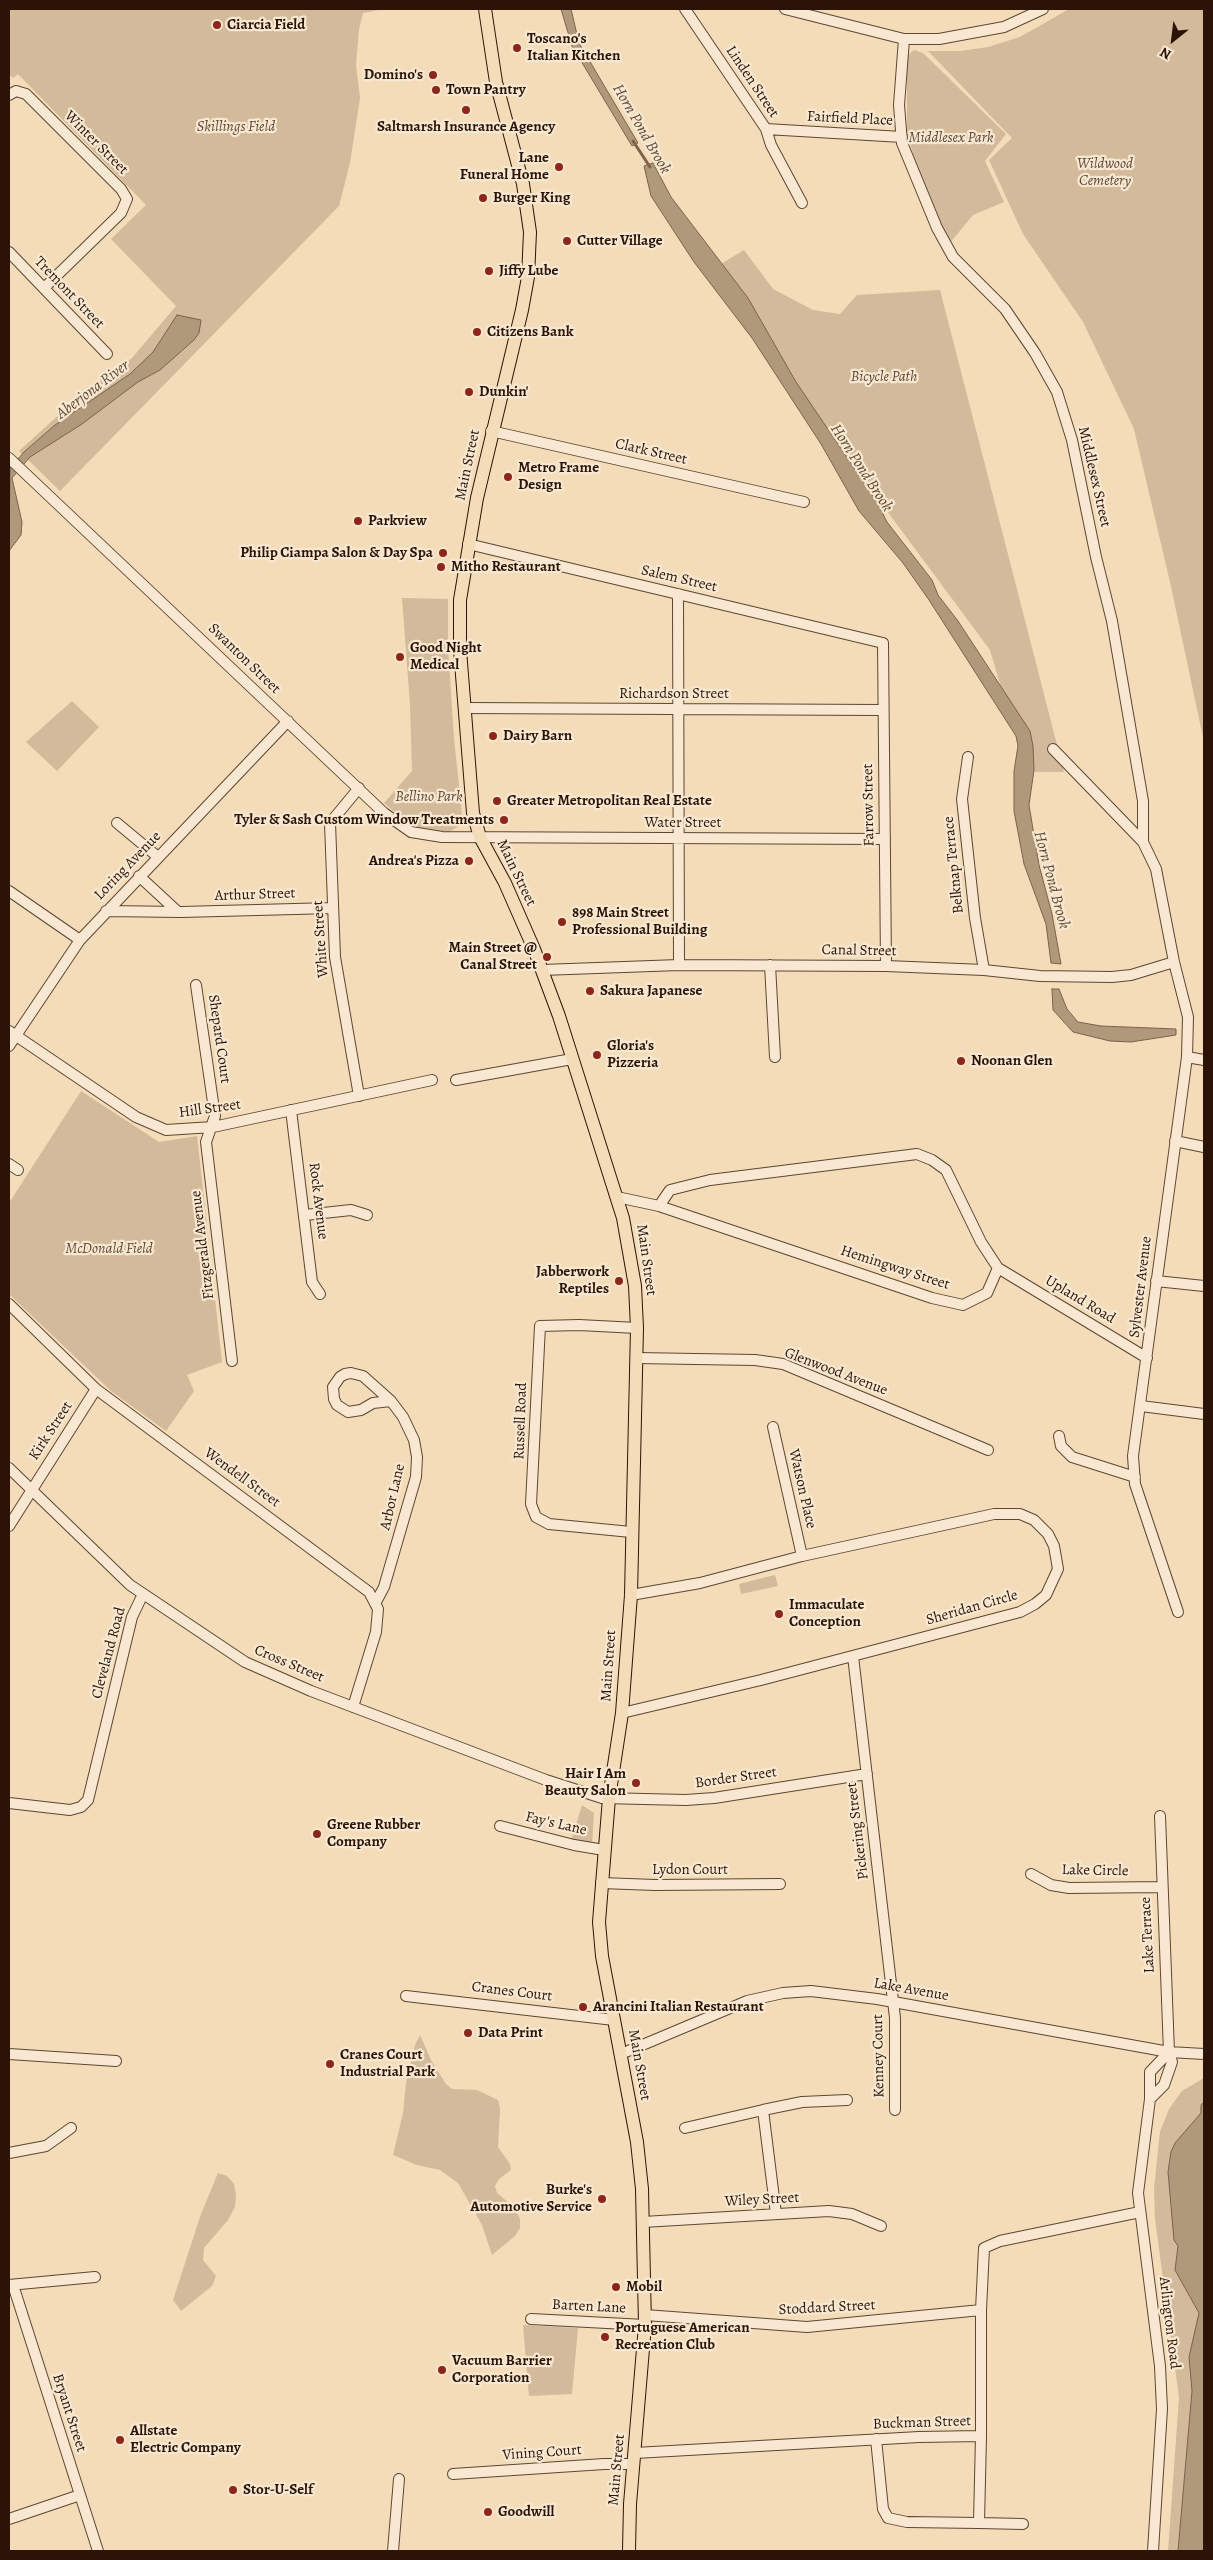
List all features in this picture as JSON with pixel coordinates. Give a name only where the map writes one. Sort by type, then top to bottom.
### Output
[{"type":"main road","name":"Main Street","points":[[485,9],[496,82],[523,184],[530,232],[528,277],[518,327],[491,431],[468,544],[460,600],[460,650],[473,813],[480,837],[505,883],[542,970],[617,1197],[630,1251],[635,1286],[637,1328],[630,1595],[622,1713],[609,1798],[601,1883],[599,1934],[637,2142],[643,2222],[645,2320],[629,2551]]},
{"type":"street","name":"Linden Street","points":[[684,9],[766,129],[771,145],[802,203]]},
{"type":"street","points":[[785,9],[904,40],[939,39],[1004,27],[1043,9]]},
{"type":"street","name":"Middlesex Street","points":[[904,40],[900,96],[902,137],[937,228],[953,257],[1005,309],[1035,353],[1057,392],[1072,440],[1096,557],[1112,621],[1143,801],[1143,842],[1156,869],[1174,962]]},
{"type":"street","name":"Winter Street","points":[[13,93],[26,94],[121,189],[127,199],[121,212],[44,288]]},
{"type":"street","name":"Fairfield Place","points":[[766,129],[902,137]]},
{"type":"street","name":"Tremont Street","points":[[9,252],[107,354]]},
{"type":"street","name":"Clark Street","points":[[491,431],[804,502]]},
{"type":"street","name":"Swanton Street","points":[[10,459],[384,813],[411,832],[442,837],[480,837]]},
{"type":"street","name":"Salem Street","points":[[468,544],[883,643]]},
{"type":"street","points":[[678,594],[679,965]]},
{"type":"street","name":"Farrow Street","points":[[883,643],[886,966]]},
{"type":"street","name":"Richardson Street","points":[[464,708],[883,710]]},
{"type":"street","name":"Loring Avenue","points":[[9,1046],[12,1033],[80,940],[288,721]]},
{"type":"street","points":[[1053,748],[1143,842]]},
{"type":"street","name":"Belknap Terrace","points":[[968,757],[962,799],[975,918],[984,970]]},
{"type":"street","name":"White Street","points":[[358,1096],[335,958],[330,823],[359,788]]},
{"type":"street","points":[[117,823],[158,856]]},
{"type":"street","name":"Water Street","points":[[480,837],[885,839]]},
{"type":"street","points":[[139,876],[178,912]]},
{"type":"street","points":[[9,891],[80,940]]},
{"type":"street","name":"Arthur Street","points":[[106,911],[178,912],[333,908]]},
{"type":"street","name":"Canal Street","points":[[542,970],[679,965],[886,966],[984,970],[1040,976],[1112,977],[1131,975],[1174,962]]},
{"type":"street","name":"Sylvester Avenue","points":[[1174,962],[1188,1016],[1187,1057],[1133,1456],[1134,1477],[1178,1612]]},
{"type":"street","points":[[770,966],[775,1058]]},
{"type":"street","name":"Shepard Court","points":[[196,985],[215,1116],[213,1127]]},
{"type":"street","name":"Hill Street","points":[[12,1033],[136,1116],[166,1130],[213,1127],[432,1080]]},
{"type":"street","points":[[1187,1057],[1204,1060]]},
{"type":"street","points":[[456,1080],[572,1059]]},
{"type":"street","name":"Rock Avenue","points":[[291,1110],[312,1282],[320,1294]]},
{"type":"street","name":"Fitzgerald Avenue","points":[[213,1127],[206,1142],[232,1361]]},
{"type":"street","points":[[1175,1141],[1204,1147]]},
{"type":"street","points":[[659,1206],[670,1190],[710,1180],[917,1154],[932,1160],[946,1170],[981,1242],[998,1268]]},
{"type":"street","name":"Hemingway Street","points":[[617,1197],[659,1206],[932,1298],[963,1305],[987,1293],[998,1268]]},
{"type":"street","points":[[305,1215],[351,1210],[367,1215]]},
{"type":"street","name":"Upland Road","points":[[998,1268],[1147,1358]]},
{"type":"street","points":[[1156,1281],[1204,1286]]},
{"type":"street","name":"Wendell Street","points":[[9,1304],[96,1388],[362,1585],[376,1602]]},
{"type":"street","name":"Russell Road","points":[[631,1532],[549,1524],[536,1517],[531,1504],[540,1326],[579,1325],[637,1328]]},
{"type":"street","name":"Glenwood Avenue","points":[[636,1358],[755,1360],[783,1364],[988,1450]]},
{"type":"street","name":"Arbor Lane","points":[[376,1602],[384,1587],[416,1477],[417,1457],[414,1440],[403,1417],[391,1401],[378,1388],[358,1374],[345,1374],[340,1377],[333,1387],[332,1393],[337,1405],[348,1412],[361,1410],[373,1403],[391,1401]]},
{"type":"street","name":"Kirk Street","points":[[9,1526],[96,1388]]},
{"type":"street","points":[[1141,1406],[1204,1414]]},
{"type":"street","name":"Watson Place","points":[[773,1427],[802,1556]]},
{"type":"street","points":[[1059,1436],[1061,1446],[1072,1457],[1134,1477]]},
{"type":"street","name":"Cross Street","points":[[9,1468],[114,1571],[143,1594],[251,1666],[546,1780],[592,1796],[609,1798]]},
{"type":"street","name":"Sheridan Circle","points":[[622,1713],[1001,1618],[1035,1604],[1046,1595],[1058,1568],[1051,1540],[1034,1520],[1020,1514],[994,1514],[802,1556],[700,1583],[630,1595]]},
{"type":"street","name":"Cleveland Road","points":[[9,1803],[70,1810],[84,1805],[91,1794],[132,1617],[143,1594]]},
{"type":"street","points":[[353,1707],[376,1632],[378,1609],[376,1602]]},
{"type":"street","name":"Pickering Street","points":[[853,1656],[893,2002]]},
{"type":"street","name":"Border Street","points":[[609,1798],[708,1799],[866,1774]]},
{"type":"street","name":"Lake Terrace","points":[[1160,1816],[1161,1887],[1169,2052]]},
{"type":"street","name":"Fay's Lane","points":[[500,1826],[574,1845],[604,1850]]},
{"type":"street","name":"Lake Circle","points":[[1031,1874],[1051,1885],[1069,1888],[1161,1887]]},
{"type":"street","name":"Lydon Court","points":[[601,1883],[655,1885],[780,1884]]},
{"type":"street","name":"Lake Avenue","points":[[621,2054],[712,2014],[774,1994],[820,1992],[893,2002],[1169,2052],[1204,2054]]},
{"type":"street","name":"Cranes Court","points":[[406,1996],[614,2020]]},
{"type":"street","name":"Kenney Court","points":[[893,2002],[896,2026],[895,2110]]},
{"type":"street","points":[[1150,2099],[1166,2080],[1172,2062],[1169,2052]]},
{"type":"street","name":"Arlington Road","points":[[1153,2551],[1162,2409],[1160,2366],[1140,2212],[1140,2168],[1150,2099],[1150,2072],[1169,2052]]},
{"type":"street","points":[[9,2054],[116,2061]]},
{"type":"street","points":[[685,2128],[802,2102],[847,2100]]},
{"type":"street","points":[[763,2110],[776,2214]]},
{"type":"street","points":[[9,2153],[46,2146],[71,2128]]},
{"type":"street","name":"Wiley Street","points":[[643,2222],[840,2212],[881,2226]]},
{"type":"street","name":"Buckman Street","points":[[634,2459],[876,2439],[981,2436],[982,2256],[987,2245],[1140,2212]]},
{"type":"street","points":[[11,2285],[96,2277]]},
{"type":"street","name":"Bryant Street","points":[[11,2285],[98,2551]]},
{"type":"street","name":"Stoddard Street","points":[[645,2320],[807,2327],[981,2310]]},
{"type":"street","name":"Barten Lane","points":[[531,2319],[645,2320]]},
{"type":"street","points":[[979,2523],[981,2436]]},
{"type":"street","points":[[876,2439],[883,2509],[888,2518],[907,2522],[1023,2524]]},
{"type":"street","name":"Vining Court","points":[[453,2474],[604,2464],[634,2459]]},
{"type":"street","points":[[393,2551],[399,2479]]},
{"type":"street","points":[[9,2519],[80,2495]]},
{"type":"green space","name":"Skillings Field","points":[[9,9],[384,9],[363,13],[359,29],[356,65],[360,98],[350,163],[339,206],[60,491],[19,451],[85,391],[132,358],[176,306],[111,239],[146,205],[18,74],[13,78],[9,74]]},
{"type":"green space","name":"Wildwood Cemetery","points":[[1069,9],[1204,9],[1204,742],[1170,582],[1134,429],[1083,322],[1023,234],[989,160],[1012,138],[928,51],[961,51],[988,47],[1020,37]]},
{"type":"green space","name":"Middlesex Park","points":[[914,50],[923,53],[1006,134],[985,161],[1004,202],[973,215],[949,244],[914,158],[907,131],[907,56]]},
{"type":"green space","name":"Bicycle Path","points":[[744,250],[773,289],[813,310],[840,314],[857,295],[940,290],[1064,772],[1026,772],[990,650],[784,372],[706,273]]},
{"type":"green space","name":"Bellino Park","points":[[402,598],[448,599],[448,648],[454,738],[462,815],[459,826],[449,832],[411,826],[384,803],[412,771],[410,704]]},
{"type":"green space","points":[[72,701],[99,727],[57,771],[26,742]]},
{"type":"green space","name":"McDonald Field","points":[[81,1091],[159,1142],[197,1136],[222,1362],[187,1375],[194,1391],[166,1431],[111,1391],[9,1294],[9,1203]]},
{"type":"green space","points":[[775,1575],[778,1586],[741,1594],[739,1584]]},
{"type":"green space","points":[[582,1805],[594,1813],[592,1844],[571,1841]]},
{"type":"green space","points":[[420,2035],[432,2062],[446,2084],[452,2089],[477,2090],[498,2100],[500,2109],[498,2147],[510,2164],[511,2170],[499,2179],[495,2186],[497,2193],[515,2208],[520,2219],[520,2228],[515,2236],[492,2255],[482,2225],[458,2183],[440,2170],[417,2165],[393,2155],[403,2113],[406,2083],[415,2045]]},
{"type":"green space","points":[[1204,2078],[1204,2551],[1168,2551],[1179,2397],[1155,2219],[1154,2188],[1160,2132],[1169,2109],[1182,2091]]},
{"type":"green space","points":[[218,2173],[227,2176],[234,2184],[236,2195],[235,2207],[228,2220],[204,2248],[203,2260],[216,2276],[212,2286],[181,2311],[173,2300],[201,2214]]},
{"type":"green space","points":[[523,2325],[578,2328],[572,2394],[529,2396]]},
{"type":"shaded area","name":"Horn Pond Brook","points":[[561,9],[571,9],[579,43],[638,143],[632,146],[572,46]]},
{"type":"shaded area","name":"Horn Pond Brook","points":[[653,163],[671,197],[748,298],[796,382],[877,502],[887,522],[932,580],[938,595],[958,621],[1030,731],[1034,770],[1029,805],[1039,865],[1052,914],[1061,964],[1051,963],[1046,924],[1024,864],[1014,811],[1014,771],[1018,746],[1016,736],[929,600],[903,563],[859,511],[821,444],[752,338],[694,262],[651,196],[644,166]]},
{"type":"shaded area","points":[[177,315],[201,320],[199,333],[194,340],[160,370],[138,382],[82,424],[30,457],[12,478],[22,522],[21,535],[9,551],[10,468],[24,452],[55,425],[130,374],[153,352]]},
{"type":"shaded area","points":[[1052,989],[1059,989],[1067,1009],[1078,1022],[1101,1026],[1176,1029],[1176,1035],[1131,1042],[1110,1041],[1073,1032],[1053,1010]]},
{"type":"shaded area","points":[[1204,2102],[1204,2551],[1178,2551],[1192,2391],[1189,2357],[1199,2313],[1175,2270],[1178,2246],[1174,2240],[1168,2172],[1171,2152],[1175,2143],[1201,2113],[1201,2105]]},
{"type":"waterway","name":"Horn Pond Brook","points":[[633,141],[650,167]]},
{"type":"place","name":"Ciarcia Field","points":[[217,25]]},
{"type":"place","name":"Toscano's Italian Kitchen","points":[[517,48]]},
{"type":"place","name":"Domino's","points":[[433,75]]},
{"type":"place","name":"Town Pantry","points":[[436,90]]},
{"type":"place","name":"Saltmarsh Insurance Agency","points":[[466,110]]},
{"type":"place","name":"Lane Funeral Home","points":[[559,167]]},
{"type":"place","name":"Burger King","points":[[483,198]]},
{"type":"place","name":"Cutter Village","points":[[567,241]]},
{"type":"place","name":"Jiffy Lube","points":[[489,271]]},
{"type":"place","name":"Citizens Bank","points":[[477,332]]},
{"type":"place","name":"Dunkin'","points":[[469,392]]},
{"type":"place","name":"Metro Frame Design","points":[[508,477]]},
{"type":"place","name":"Parkview","points":[[358,521]]},
{"type":"place","name":"Philip Ciampa Salon & Day Spa","points":[[443,553]]},
{"type":"place","name":"Mitho Restaurant","points":[[441,567]]},
{"type":"place","name":"Good Night Medical","points":[[400,657]]},
{"type":"place","name":"Dairy Barn","points":[[493,736]]},
{"type":"place","name":"Greater Metropolitan Real Estate","points":[[497,801]]},
{"type":"place","name":"Tyler & Sash Custom Window Treatments","points":[[504,820]]},
{"type":"place","name":"Andrea's Pizza","points":[[469,861]]},
{"type":"place","name":"898 Main Street Professional Building","points":[[562,922]]},
{"type":"place","name":"Main Street @ Canal Street","points":[[547,957]]},
{"type":"place","name":"Sakura Japanese","points":[[590,991]]},
{"type":"place","name":"Gloria's Pizzeria","points":[[597,1055]]},
{"type":"place","name":"Noonan Glen","points":[[961,1061]]},
{"type":"place","name":"Jabberwork Reptiles","points":[[619,1281]]},
{"type":"place","name":"Immaculate Conception","points":[[779,1614]]},
{"type":"place","name":"Hair I Am Beauty Salon","points":[[636,1783]]},
{"type":"place","name":"Greene Rubber Company","points":[[317,1834]]},
{"type":"place","name":"Arancini Italian Restaurant","points":[[583,2007]]},
{"type":"place","name":"Data Print","points":[[468,2033]]},
{"type":"place","name":"Cranes Court Industrial Park","points":[[330,2064]]},
{"type":"place","name":"Burke's Automotive Service","points":[[602,2199]]},
{"type":"place","name":"Mobil","points":[[616,2287]]},
{"type":"place","name":"Portuguese American Recreation Club","points":[[605,2337]]},
{"type":"place","name":"Vacuum Barrier Corporation","points":[[442,2370]]},
{"type":"place","name":"Allstate Electric Company","points":[[120,2440]]},
{"type":"place","name":"Stor-U-Self","points":[[233,2490]]},
{"type":"place","name":"Goodwill","points":[[488,2512]]},
{"type":"water label","name":"Aberjona River","points":[[93,390]]}]
